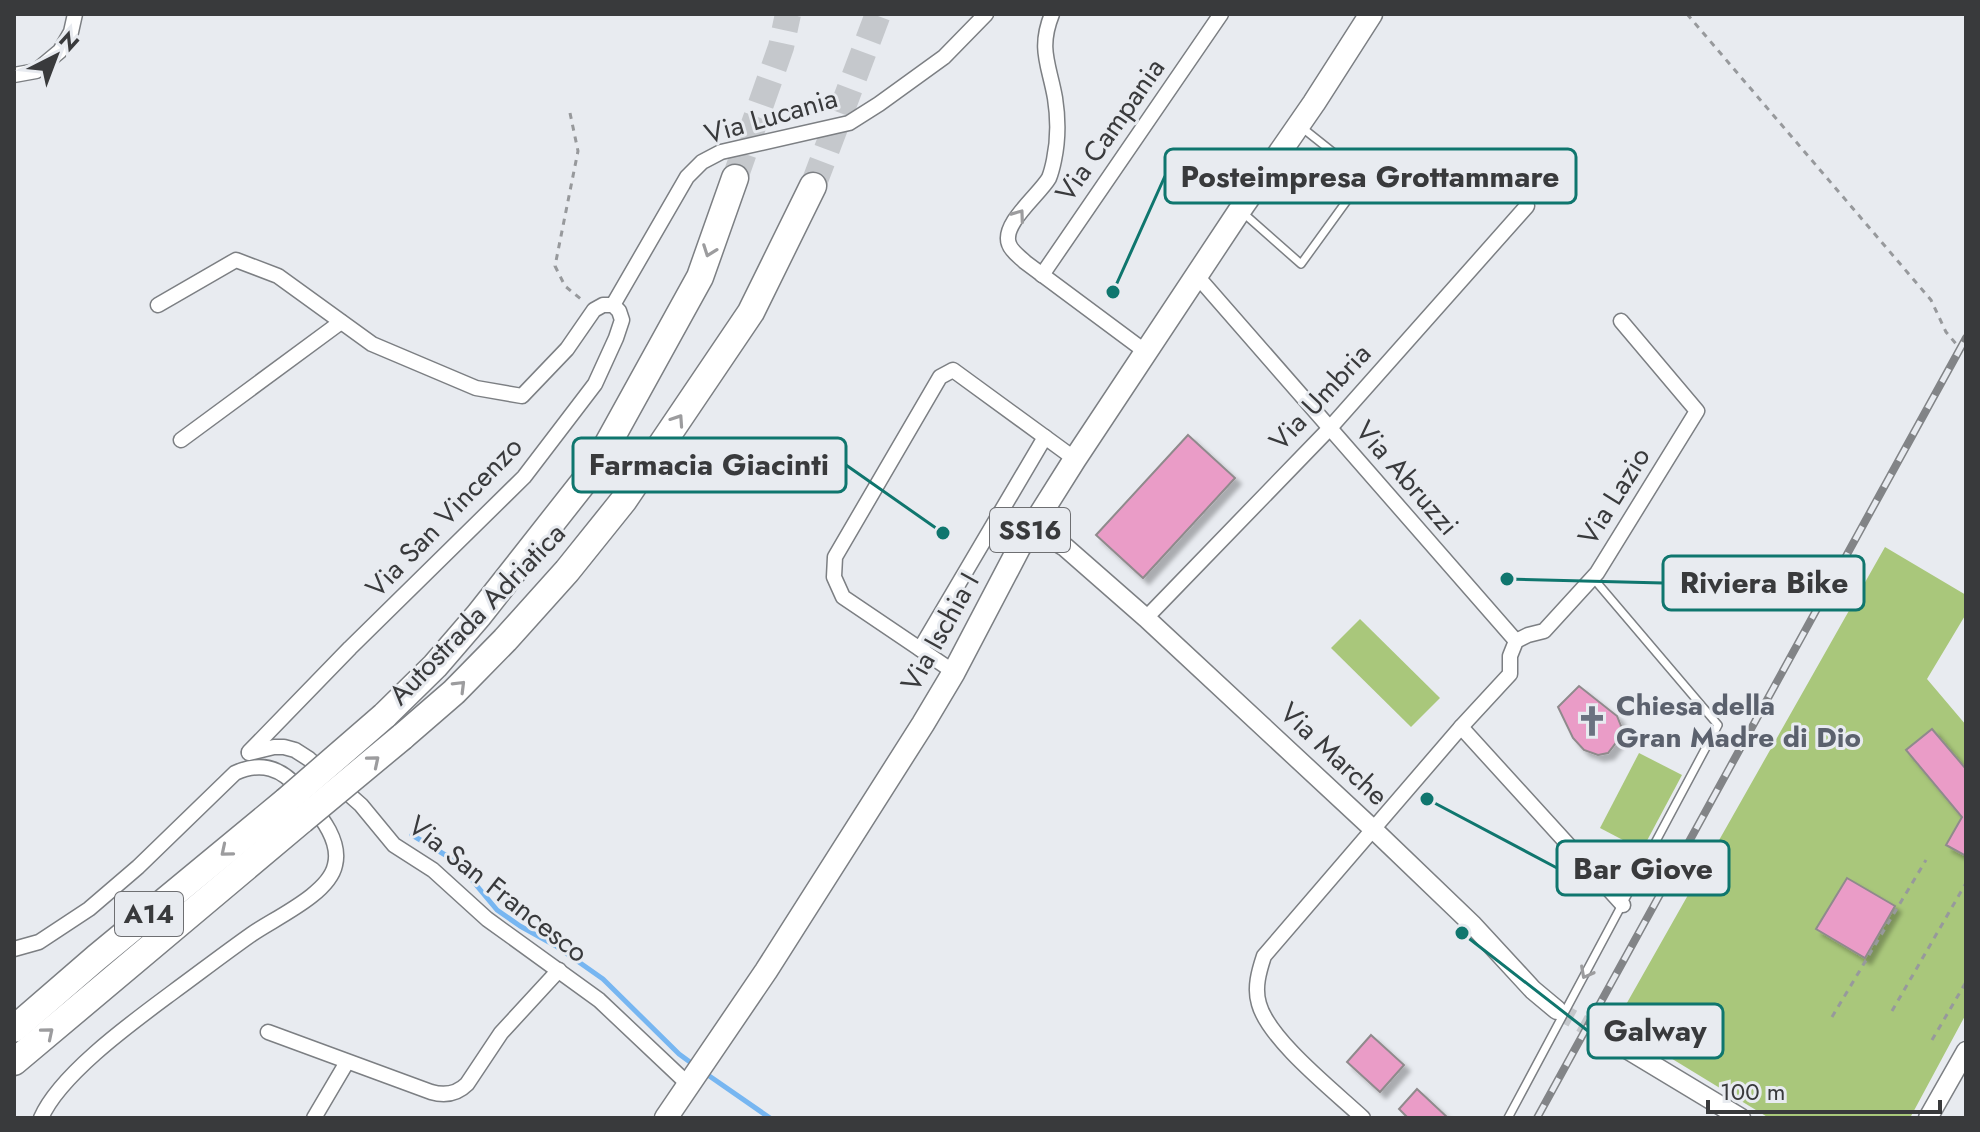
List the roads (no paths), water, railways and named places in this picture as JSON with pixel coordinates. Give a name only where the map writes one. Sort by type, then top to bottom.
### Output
[{"type":"highway","name":"Autostrada Adriatica","points":[[14,1062],[294,810],[435,666],[479,615],[594,469],[700,277],[735,178]]},
{"type":"highway","name":"Autostrada Adriatica","points":[[14,1029],[96,958],[294,810],[402,737],[454,692],[505,640],[567,571],[624,500],[751,312],[813,186]]},
{"type":"main road","name":"Via Ischia I","points":[[666,1118],[821,886],[954,672],[1019,548],[1075,459],[1371,14]]},
{"type":"street","points":[[14,75],[36,71],[60,51],[71,32],[75,14]]},
{"type":"street","name":"Via Lucania","points":[[613,305],[687,177],[702,162],[721,152],[849,123],[944,57],[986,14]]},
{"type":"street","points":[[1052,14],[1044,39],[1055,100],[1054,159],[1049,177],[1007,235],[1009,246],[1025,262],[1146,352]]},
{"type":"street","name":"Via Campania","points":[[1042,275],[1221,14]]},
{"type":"street","name":"Via Umbria","points":[[1146,618],[1329,429],[1527,206]]},
{"type":"street","name":"Via San Vincenzo","points":[[158,305],[236,260],[278,276],[372,344],[476,388],[522,396],[567,349],[594,310],[603,305],[613,305],[622,320],[595,384],[524,477],[249,752]]},
{"type":"street","name":"Via Abruzzi","points":[[1197,276],[1516,641]]},
{"type":"street","name":"Via Lazio","points":[[1516,641],[1544,631],[1593,578],[1697,411],[1621,321]]},
{"type":"street","points":[[181,440],[341,322]]},
{"type":"street","points":[[954,672],[843,597],[834,577],[835,557],[940,377],[953,370],[1075,459]]},
{"type":"street","points":[[920,649],[1045,437]]},
{"type":"street","name":"Via Marche","points":[[1037,520],[1043,534],[1065,547],[1146,618],[1374,830],[1473,925],[1533,990],[1557,1010]]},
{"type":"street","points":[[1363,1118],[1267,1024],[1258,1002],[1258,974],[1264,956],[1510,674],[1510,656],[1516,641]]},
{"type":"street","points":[[1461,727],[1623,905]]},
{"type":"street","name":"Via San Francesco","points":[[249,752],[284,747],[305,755],[361,805],[394,845],[433,870],[487,919],[599,1000],[692,1081]]},
{"type":"street","points":[[14,949],[39,942],[89,909],[138,867],[235,773],[249,752]]},
{"type":"street","points":[[41,1118],[48,1104],[114,1037],[228,951],[311,895],[332,875],[336,854],[331,837],[295,785],[278,772],[265,768],[247,768],[235,773]]},
{"type":"street","points":[[268,1032],[431,1092],[456,1092],[472,1078],[501,1033],[559,970]]},
{"type":"street","points":[[1610,1039],[1741,1118]]},
{"type":"street","points":[[1928,1118],[1966,1051]]},
{"type":"street","points":[[314,1118],[347,1062]]},
{"type":"lane","points":[[1240,210],[1301,264],[1364,177],[1299,125]]},
{"type":"lane","points":[[1508,1118],[1718,725],[1593,578]]},
{"type":"waterway","points":[[412,835],[457,862],[497,910],[603,979],[694,1065]]},
{"type":"waterway","points":[[705,1073],[770,1118]]},
{"type":"tunnel","points":[[735,178],[781,47],[788,14]]},
{"type":"tunnel","points":[[813,186],[878,14]]},
{"type":"tunnel","points":[[1557,1010],[1610,1039]]},
{"type":"railway","points":[[1537,1118],[1966,338]]},
{"type":"place","name":"Posteimpresa Grottammare","points":[[1113,292]]},
{"type":"place","name":"Farmacia Giacinti","points":[[943,533]]},
{"type":"place","name":"Riviera Bike","points":[[1507,579]]},
{"type":"place","name":"Chiesa della Gran Madre di Dio","points":[[1592,721]]},
{"type":"place","name":"Bar Giove","points":[[1427,799]]},
{"type":"place","name":"Galway","points":[[1462,933]]}]
